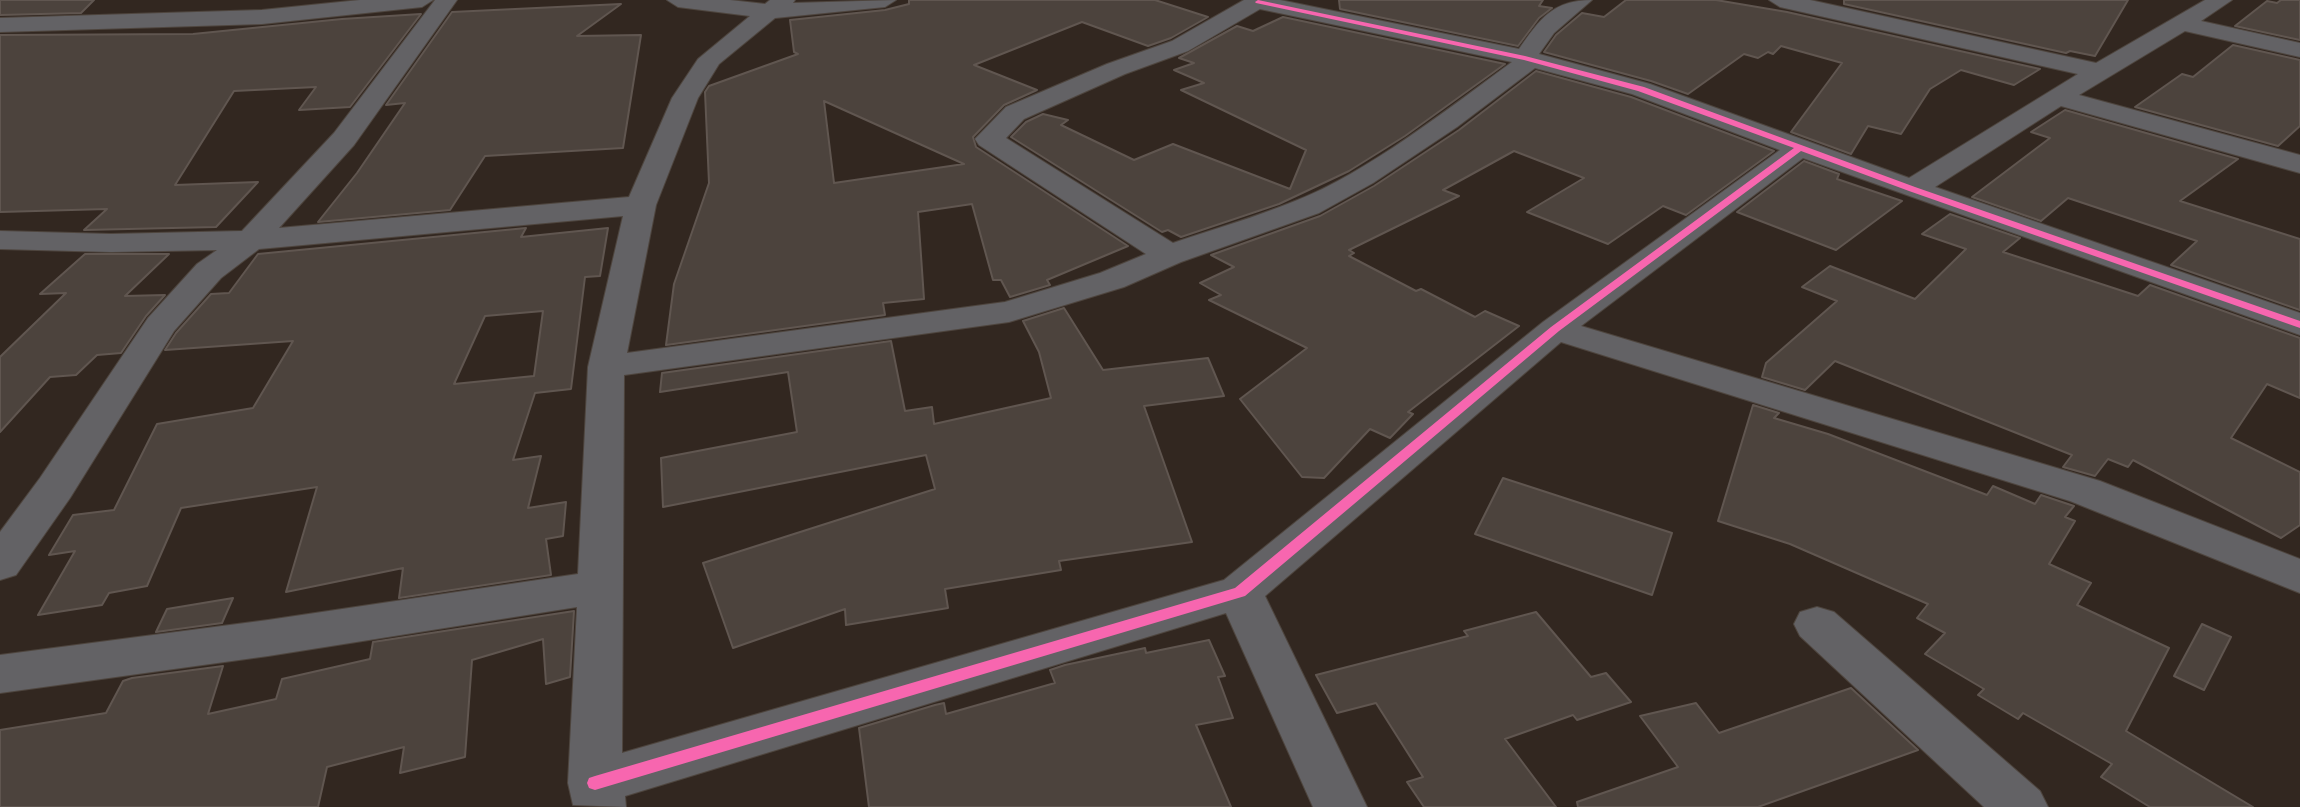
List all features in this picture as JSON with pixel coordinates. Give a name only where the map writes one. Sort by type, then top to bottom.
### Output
[{"type":"street","points":[[0,25],[262,17],[422,0]]},
{"type":"street","points":[[0,564],[55,488],[160,325],[209,271],[251,240],[344,139],[446,0]]},
{"type":"street","points":[[678,0],[778,6],[885,0]]},
{"type":"street","points":[[606,367],[1009,312],[1112,280],[1170,255],[1308,207],[1349,185],[1448,121],[1528,59],[1545,28],[1581,0]]},
{"type":"street","points":[[1780,0],[1849,6],[2098,71]]},
{"type":"street","points":[[1912,189],[2098,71],[2142,49],[2221,0]]},
{"type":"street","points":[[1170,255],[989,139],[1015,113],[1116,69],[1180,46],[1259,1],[1528,59],[1641,89],[1912,189],[2300,325]]},
{"type":"street","points":[[778,6],[710,59],[685,98],[641,205],[606,367],[598,795],[1240,592],[1555,329],[1801,147]]},
{"type":"street","points":[[2181,23],[2300,50]]},
{"type":"street","points":[[2056,97],[2300,164]]},
{"type":"street","points":[[0,240],[111,243],[251,240],[641,205]]},
{"type":"street","points":[[1555,329],[2085,491],[2300,577]]},
{"type":"street","points":[[0,674],[268,638],[601,587]]},
{"type":"street","points":[[1240,592],[1340,807]]},
{"type":"street","points":[[1817,624],[2021,807]]},
{"type":"building","points":[[0,0],[94,0],[81,13],[0,15]]},
{"type":"building","points":[[909,0],[1155,0],[1208,17],[1171,38],[1148,46],[1082,22],[974,65],[1037,90],[1004,105],[973,137],[976,147],[1128,246],[1047,280],[1050,285],[1010,297],[1001,280],[993,280],[972,204],[918,212],[924,299],[883,303],[885,315],[666,345],[674,284],[709,183],[705,92],[709,86],[798,54],[794,52],[790,20],[885,10],[909,4]],"holes":[[[824,101],[964,164],[834,183]]]},
{"type":"building","points":[[1339,0],[1543,0],[1539,6],[1552,8],[1539,18],[1518,46],[1340,9]]},
{"type":"building","points":[[1626,0],[1716,0],[1787,12],[2040,69],[2014,85],[1961,70],[1930,89],[1901,134],[1868,126],[1851,154],[1791,132],[1842,63],[1781,46],[1773,54],[1768,52],[1758,58],[1744,54],[1688,94],[1544,52],[1556,35],[1582,13],[1604,17]]},
{"type":"building","points":[[1844,0],[2128,0],[2095,56],[2070,51],[2066,53],[1844,4]]},
{"type":"building","points":[[2281,0],[2300,0],[2300,40],[2235,26],[2267,1],[2277,3]]},
{"type":"building","points":[[621,4],[577,36],[641,35],[623,148],[485,156],[450,210],[318,222],[357,173],[405,103],[386,105],[452,12]]},
{"type":"building","points":[[421,14],[350,107],[299,110],[316,87],[234,91],[175,185],[258,182],[216,227],[84,230],[107,209],[0,212],[0,35],[193,34]]},
{"type":"building","points":[[1283,17],[1505,64],[1405,136],[1349,171],[1279,204],[1181,237],[1168,230],[1162,232],[1011,137],[1026,122],[1043,114],[1068,120],[1061,125],[1134,160],[1173,144],[1290,189],[1306,150],[1181,90],[1204,83],[1174,70],[1194,63],[1179,58],[1237,26],[1253,31]]},
{"type":"building","points":[[2233,45],[2300,60],[2300,126],[2278,146],[2135,107],[2182,74],[2193,77]]},
{"type":"building","points":[[1536,71],[1631,97],[1774,151],[1686,215],[1663,206],[1608,244],[1527,212],[1584,178],[1514,151],[1443,190],[1459,196],[1349,250],[1354,253],[1349,256],[1416,291],[1421,289],[1475,317],[1485,311],[1519,326],[1408,412],[1413,414],[1390,438],[1370,429],[1324,478],[1302,477],[1240,399],[1307,348],[1209,300],[1221,295],[1200,283],[1234,267],[1211,255],[1320,216],[1374,186],[1459,130]]},
{"type":"building","points":[[2065,110],[2238,159],[2180,201],[2300,239],[2300,310],[2171,265],[2197,241],[2068,198],[2041,221],[1972,197],[2050,138],[2031,132]]},
{"type":"building","points":[[1804,161],[1839,174],[1837,179],[1902,201],[1836,250],[1737,212]]},
{"type":"building","points":[[1950,214],[2020,238],[2003,252],[2138,296],[2150,285],[2300,338],[2300,398],[2267,384],[2231,438],[2300,472],[2300,525],[2281,538],[2133,460],[2128,467],[2108,459],[2095,476],[2063,467],[2072,455],[1835,361],[1805,390],[1762,377],[1766,363],[1837,301],[1802,287],[1830,266],[1915,299],[1966,249],[1922,234]]},
{"type":"building","points":[[526,228],[521,237],[608,228],[600,276],[585,277],[571,389],[535,393],[513,460],[541,456],[528,508],[566,502],[563,536],[546,539],[551,575],[399,598],[403,568],[286,592],[317,487],[181,508],[147,586],[109,593],[102,605],[38,615],[75,551],[49,555],[73,515],[114,510],[157,424],[253,408],[293,341],[165,350],[211,294],[229,293],[258,254]],"holes":[[[543,311],[534,376],[454,384],[485,316]]]},
{"type":"building","points":[[85,254],[169,254],[125,296],[165,295],[146,316],[121,353],[97,355],[76,375],[50,377],[0,432],[0,357],[66,293],[40,294]]},
{"type":"building","points":[[1064,308],[1103,370],[1208,358],[1224,396],[1144,406],[1192,542],[1059,561],[1061,570],[945,589],[948,608],[846,625],[845,609],[733,648],[703,563],[935,489],[926,455],[663,507],[661,458],[797,432],[788,372],[660,392],[662,373],[891,341],[905,411],[932,407],[934,424],[1051,398],[1039,352],[1023,321]]},
{"type":"building","points":[[1753,405],[1779,413],[1774,418],[1828,434],[1987,495],[1993,486],[2035,504],[2041,495],[2074,506],[2065,517],[2075,521],[2049,564],[2091,583],[2077,605],[2169,648],[2126,731],[2253,807],[2150,807],[2101,777],[2112,764],[2023,713],[2018,719],[1978,695],[1984,689],[1925,654],[1945,633],[1917,618],[1928,604],[1790,544],[1718,521]]},
{"type":"building","points":[[1503,478],[1672,533],[1652,595],[1475,534]]},
{"type":"building","points":[[233,598],[222,623],[156,632],[167,609]]},
{"type":"building","points":[[574,611],[570,677],[546,684],[543,639],[472,660],[465,757],[400,773],[404,747],[327,767],[318,807],[0,807],[0,730],[106,713],[123,681],[223,666],[208,714],[276,699],[282,679],[370,659],[373,642]]},
{"type":"building","points":[[1536,612],[1591,677],[1606,673],[1631,702],[1577,720],[1573,715],[1505,739],[1556,807],[1424,807],[1407,782],[1423,777],[1376,703],[1337,713],[1316,675],[1468,636],[1464,631]]},
{"type":"building","points":[[2202,624],[2231,637],[2204,690],[2174,676]]},
{"type":"building","points":[[1209,640],[1225,676],[1218,677],[1233,718],[1196,725],[1231,807],[869,807],[859,728],[944,703],[946,714],[1055,683],[1050,670],[1065,665],[1145,648],[1146,653]]},
{"type":"building","points":[[1851,688],[1918,750],[1758,807],[1578,807],[1577,802],[1678,767],[1640,716],[1696,703],[1719,733]]},
{"type":"cycle path","points":[[1258,2],[1525,58],[1641,89],[1912,189],[2300,325]]},
{"type":"cycle path","points":[[595,783],[1240,592],[1555,329],[1801,147]]}]
